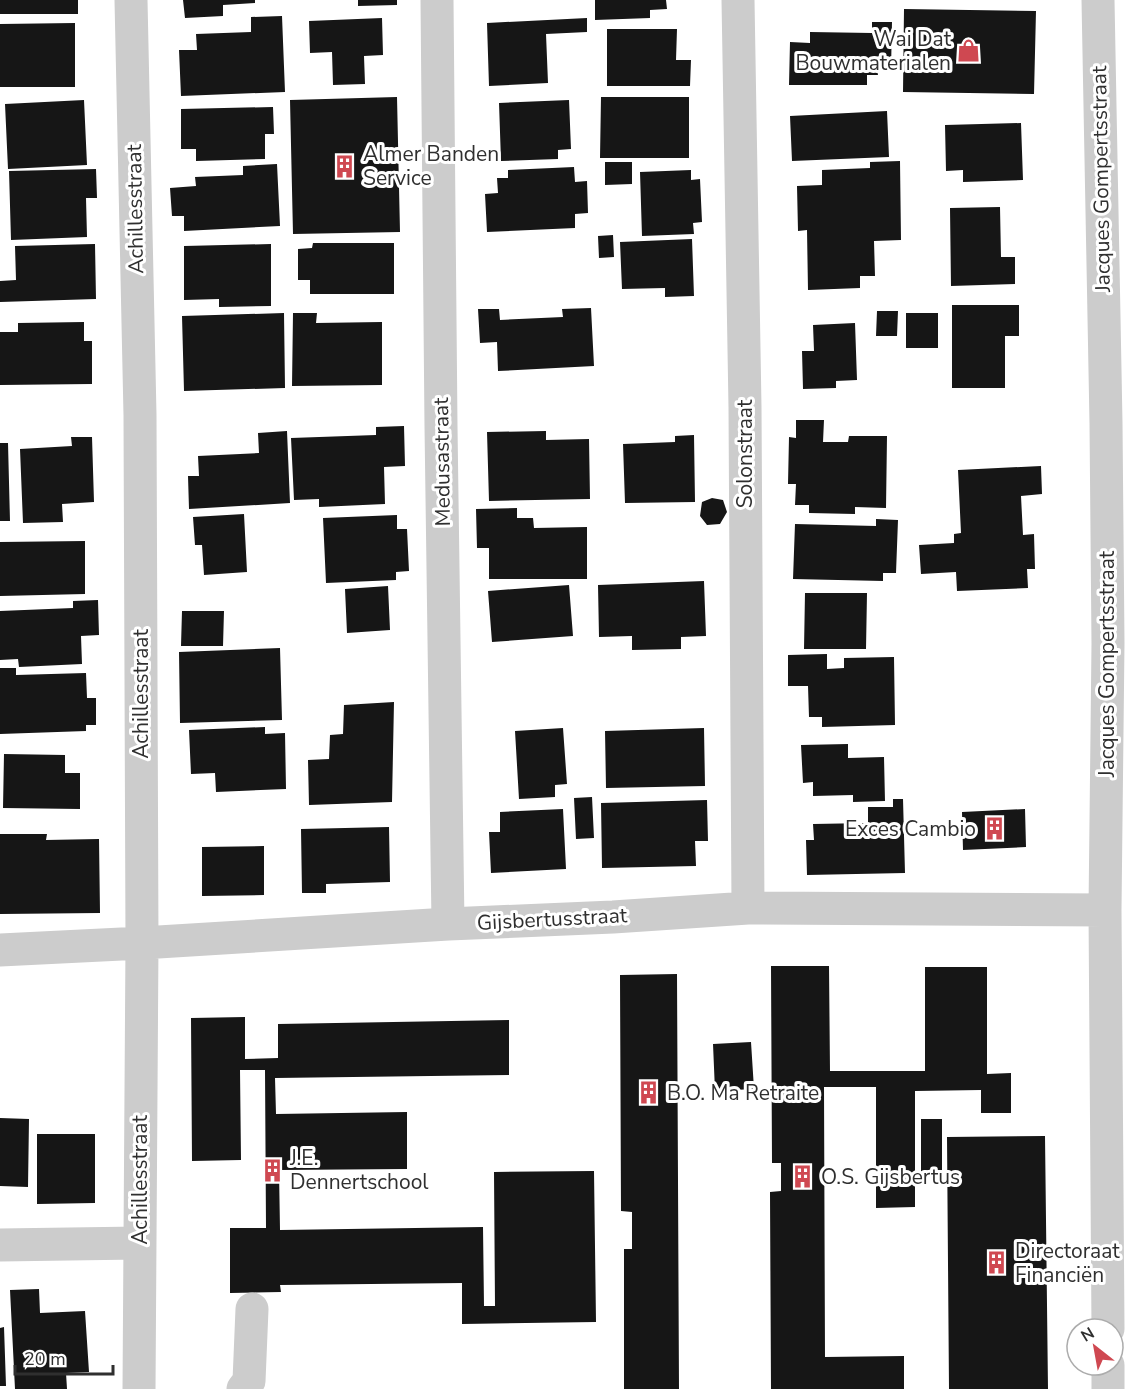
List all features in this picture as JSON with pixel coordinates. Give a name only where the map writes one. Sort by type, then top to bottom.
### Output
[{"type":"street","name":"Achillesstraat","points":[[131,0],[140,415],[142,943],[140,1389]]},
{"type":"street","name":"Medusastraat","points":[[437,0],[448,924]]},
{"type":"street","name":"Solonstraat","points":[[738,0],[745,407],[748,908]]},
{"type":"street","name":"Jacques Gompertsstraat","points":[[1098,0],[1106,423],[1122,643],[1105,910],[1108,1317]]},
{"type":"street","name":"Gijsbertusstraat","points":[[0,950],[748,908],[1105,910]]},
{"type":"street","points":[[0,1245],[139,1243]]},
{"type":"street","points":[[243,1389],[249,1381],[252,1309]]},
{"type":"building","points":[[0,0],[78,0],[78,14],[0,14]]},
{"type":"building","points":[[183,0],[255,0],[255,3],[223,5],[223,16],[185,18]]},
{"type":"building","points":[[358,0],[397,0],[397,5],[358,6]]},
{"type":"building","points":[[595,0],[666,0],[667,9],[650,10],[650,18],[595,20]]},
{"type":"building","name":"Wai Dat Bouwmaterialen","points":[[904,9],[1036,11],[1034,94],[903,92]]},
{"type":"building","points":[[282,16],[285,92],[181,96],[179,50],[197,50],[196,34],[251,32],[251,17]]},
{"type":"building","points":[[382,18],[383,55],[364,56],[365,84],[333,85],[332,52],[310,53],[309,21]]},
{"type":"building","points":[[587,18],[587,32],[546,34],[548,83],[489,86],[487,23]]},
{"type":"building","points":[[872,22],[892,22],[891,70],[877,70],[878,75],[867,75],[867,85],[789,85],[790,42],[810,43],[810,32],[872,33]]},
{"type":"building","points":[[75,23],[75,87],[0,87],[0,24]]},
{"type":"building","points":[[607,29],[677,29],[676,60],[691,60],[690,86],[607,86]]},
{"type":"building","name":"Almer Banden Service","points":[[397,97],[400,232],[293,234],[290,100]]},
{"type":"building","points":[[601,97],[689,97],[689,158],[600,158]]},
{"type":"building","points":[[84,100],[87,165],[8,169],[5,104]]},
{"type":"building","points":[[569,100],[571,149],[558,150],[558,159],[501,161],[499,103]]},
{"type":"building","points":[[273,107],[274,134],[265,134],[265,159],[196,161],[196,149],[181,149],[181,109]]},
{"type":"building","points":[[887,111],[889,157],[792,161],[790,116]]},
{"type":"building","points":[[1021,123],[1023,180],[963,182],[963,170],[946,171],[945,125]]},
{"type":"building","points":[[900,161],[901,240],[874,241],[875,276],[860,276],[860,288],[808,290],[807,230],[798,231],[797,186],[822,185],[822,170],[870,168],[870,162]]},
{"type":"building","points":[[605,162],[632,162],[632,184],[605,185]]},
{"type":"building","points":[[277,164],[280,226],[184,231],[184,216],[172,216],[170,188],[196,186],[195,177],[243,175],[243,166]]},
{"type":"building","points":[[574,167],[575,182],[587,181],[588,213],[575,214],[575,228],[487,232],[485,194],[498,193],[497,178],[508,178],[508,170]]},
{"type":"building","points":[[96,169],[97,198],[86,198],[87,237],[11,240],[9,171]]},
{"type":"building","points":[[691,170],[691,180],[700,179],[702,222],[693,223],[694,234],[642,236],[640,172]]},
{"type":"building","points":[[1000,207],[1001,257],[1015,257],[1015,284],[951,286],[950,208]]},
{"type":"building","points":[[613,235],[614,257],[599,258],[598,236]]},
{"type":"building","points":[[692,239],[694,296],[665,297],[665,288],[622,289],[620,242]]},
{"type":"building","points":[[313,243],[394,243],[394,294],[310,294],[310,280],[298,280],[298,249],[312,248]]},
{"type":"building","points":[[95,244],[96,299],[0,302],[0,281],[16,280],[15,246]]},
{"type":"building","points":[[271,244],[271,306],[219,307],[219,299],[184,300],[184,246]]},
{"type":"building","points":[[952,305],[1019,305],[1019,336],[1005,336],[1005,388],[952,388]]},
{"type":"building","points":[[591,308],[594,366],[498,371],[497,342],[480,343],[478,309],[499,309],[500,320],[563,317],[562,309]]},
{"type":"building","points":[[877,311],[898,311],[897,336],[876,336]]},
{"type":"building","points":[[284,313],[285,388],[184,391],[182,316]]},
{"type":"building","points":[[293,313],[317,313],[316,323],[382,322],[382,385],[292,386]]},
{"type":"building","points":[[906,313],[938,313],[938,348],[906,348]]},
{"type":"building","points":[[84,322],[84,341],[92,341],[92,384],[0,385],[0,332],[18,332],[18,323]]},
{"type":"building","points":[[855,323],[857,380],[836,381],[836,388],[803,389],[802,351],[814,351],[813,325]]},
{"type":"building","points":[[796,420],[824,420],[823,442],[848,442],[849,436],[887,436],[886,508],[855,507],[855,514],[809,513],[809,505],[795,505],[796,484],[788,484],[789,437],[796,438]]},
{"type":"building","points":[[404,426],[405,466],[384,467],[385,504],[319,507],[319,499],[294,500],[291,438],[376,435],[376,427]]},
{"type":"building","points":[[287,431],[290,503],[189,509],[188,476],[199,476],[198,456],[259,453],[258,433]]},
{"type":"building","points":[[546,431],[546,440],[589,439],[590,499],[489,501],[487,432]]},
{"type":"building","points":[[694,435],[695,502],[625,503],[623,444],[675,442],[675,436]]},
{"type":"building","points":[[71,437],[92,437],[94,502],[62,504],[63,522],[23,523],[20,449],[72,446]]},
{"type":"building","points":[[0,443],[8,443],[10,521],[0,521]]},
{"type":"building","points":[[1041,466],[1042,494],[1021,496],[1023,535],[1034,534],[1035,569],[1027,569],[1028,588],[957,591],[956,572],[921,574],[919,545],[954,543],[954,534],[961,533],[958,470]]},
{"type":"building","points":[[712,498],[723,500],[727,512],[720,524],[707,525],[700,516],[702,502]]},
{"type":"building","points":[[517,508],[517,518],[533,518],[534,528],[587,527],[587,579],[489,579],[489,548],[477,548],[476,509]]},
{"type":"building","points":[[244,514],[247,572],[204,575],[202,545],[195,545],[193,517]]},
{"type":"building","points":[[397,515],[397,529],[407,529],[409,571],[396,572],[396,580],[326,583],[323,518]]},
{"type":"building","points":[[876,519],[898,520],[896,573],[883,573],[883,581],[793,579],[795,524],[876,526]]},
{"type":"building","points":[[85,541],[85,594],[0,596],[0,542]]},
{"type":"building","points":[[704,581],[706,636],[681,637],[681,649],[632,650],[632,636],[599,637],[598,585]]},
{"type":"building","points":[[569,585],[573,636],[492,642],[488,591]]},
{"type":"building","points":[[388,586],[390,630],[347,633],[345,589]]},
{"type":"building","points":[[805,593],[867,593],[866,649],[804,649]]},
{"type":"building","points":[[98,600],[99,635],[81,636],[82,664],[19,667],[18,659],[0,660],[0,611],[73,608],[73,601]]},
{"type":"building","points":[[182,611],[224,611],[223,646],[181,646]]},
{"type":"building","points":[[280,648],[282,720],[180,723],[179,652]]},
{"type":"building","points":[[827,654],[827,669],[844,668],[844,658],[894,657],[895,725],[822,727],[822,717],[809,717],[808,686],[788,686],[788,655]]},
{"type":"building","points":[[0,668],[16,668],[16,675],[86,673],[87,698],[96,698],[96,725],[86,725],[86,731],[0,734]]},
{"type":"building","points":[[394,702],[392,802],[309,805],[308,760],[329,759],[330,735],[343,734],[344,705]]},
{"type":"building","points":[[265,727],[265,734],[285,733],[286,789],[216,792],[215,773],[191,774],[189,730]]},
{"type":"building","points":[[563,728],[567,784],[555,785],[555,797],[519,799],[515,731]]},
{"type":"building","points":[[704,728],[705,786],[606,788],[605,731]]},
{"type":"building","points":[[848,744],[848,758],[884,757],[885,801],[853,802],[853,795],[813,796],[813,782],[803,783],[801,745]]},
{"type":"building","points":[[4,754],[65,755],[65,773],[80,773],[80,809],[3,808]]},
{"type":"building","points":[[592,797],[594,838],[576,839],[574,798]]},
{"type":"building","points":[[893,799],[903,799],[905,873],[807,875],[806,840],[814,840],[813,824],[868,823],[868,807],[893,807]]},
{"type":"building","points":[[707,800],[708,841],[695,841],[696,866],[602,868],[601,803]]},
{"type":"building","points":[[563,809],[566,869],[491,873],[489,832],[500,832],[500,812]]},
{"type":"building","name":"Exces Cambio","points":[[1025,809],[1026,847],[963,850],[962,812]]},
{"type":"building","points":[[389,827],[390,882],[326,884],[326,893],[302,893],[301,829]]},
{"type":"building","points":[[0,834],[47,834],[46,840],[99,839],[100,913],[0,914]]},
{"type":"building","points":[[264,846],[264,895],[202,896],[202,847]]},
{"type":"building","name":"O.S. Gijsbertus","points":[[771,966],[829,966],[830,1071],[925,1071],[925,967],[987,967],[987,1074],[1011,1073],[1011,1113],[981,1113],[981,1090],[915,1091],[915,1207],[876,1208],[876,1087],[824,1087],[825,1357],[904,1356],[904,1389],[771,1389],[770,1192],[781,1191],[781,1163],[772,1163]]},
{"type":"building","name":"B.O. Ma Retraite","points":[[677,974],[679,1389],[624,1389],[624,1249],[632,1249],[632,1212],[621,1211],[620,975]]},
{"type":"building","name":"J.E. Dennertschool","points":[[245,1017],[245,1059],[278,1058],[278,1024],[509,1020],[509,1075],[275,1078],[276,1114],[407,1112],[407,1169],[279,1170],[280,1230],[483,1227],[484,1306],[495,1306],[494,1172],[594,1171],[596,1322],[462,1324],[462,1283],[280,1285],[281,1292],[230,1293],[230,1228],[266,1228],[265,1070],[240,1070],[241,1160],[192,1161],[191,1018]]},
{"type":"building","points":[[751,1042],[754,1089],[715,1091],[713,1044]]},
{"type":"building","points":[[0,1118],[29,1119],[28,1187],[0,1186]]},
{"type":"building","points":[[921,1119],[942,1119],[942,1177],[921,1177]]},
{"type":"building","points":[[37,1134],[95,1134],[95,1203],[37,1204]]},
{"type":"building","name":"Directoraat Financiën","points":[[1045,1136],[1048,1389],[949,1389],[947,1137]]},
{"type":"building","points":[[39,1289],[40,1313],[85,1311],[89,1372],[66,1373],[67,1389],[15,1389],[10,1290]]},
{"type":"building","points":[[4,1327],[6,1386],[0,1386],[0,1328]]},
{"type":"place","name":"Wai Dat Bouwmaterialen","points":[[969,51]]},
{"type":"place","name":"Almer Banden Service","points":[[345,166]]},
{"type":"place","name":"Exces Cambio","points":[[994,829]]},
{"type":"place","name":"B.O. Ma Retraite","points":[[649,1093]]},
{"type":"place","name":"J.E. Dennertschool","points":[[272,1170]]},
{"type":"place","name":"O.S. Gijsbertus","points":[[803,1177]]},
{"type":"place","name":"Directoraat Financiën","points":[[997,1263]]}]
